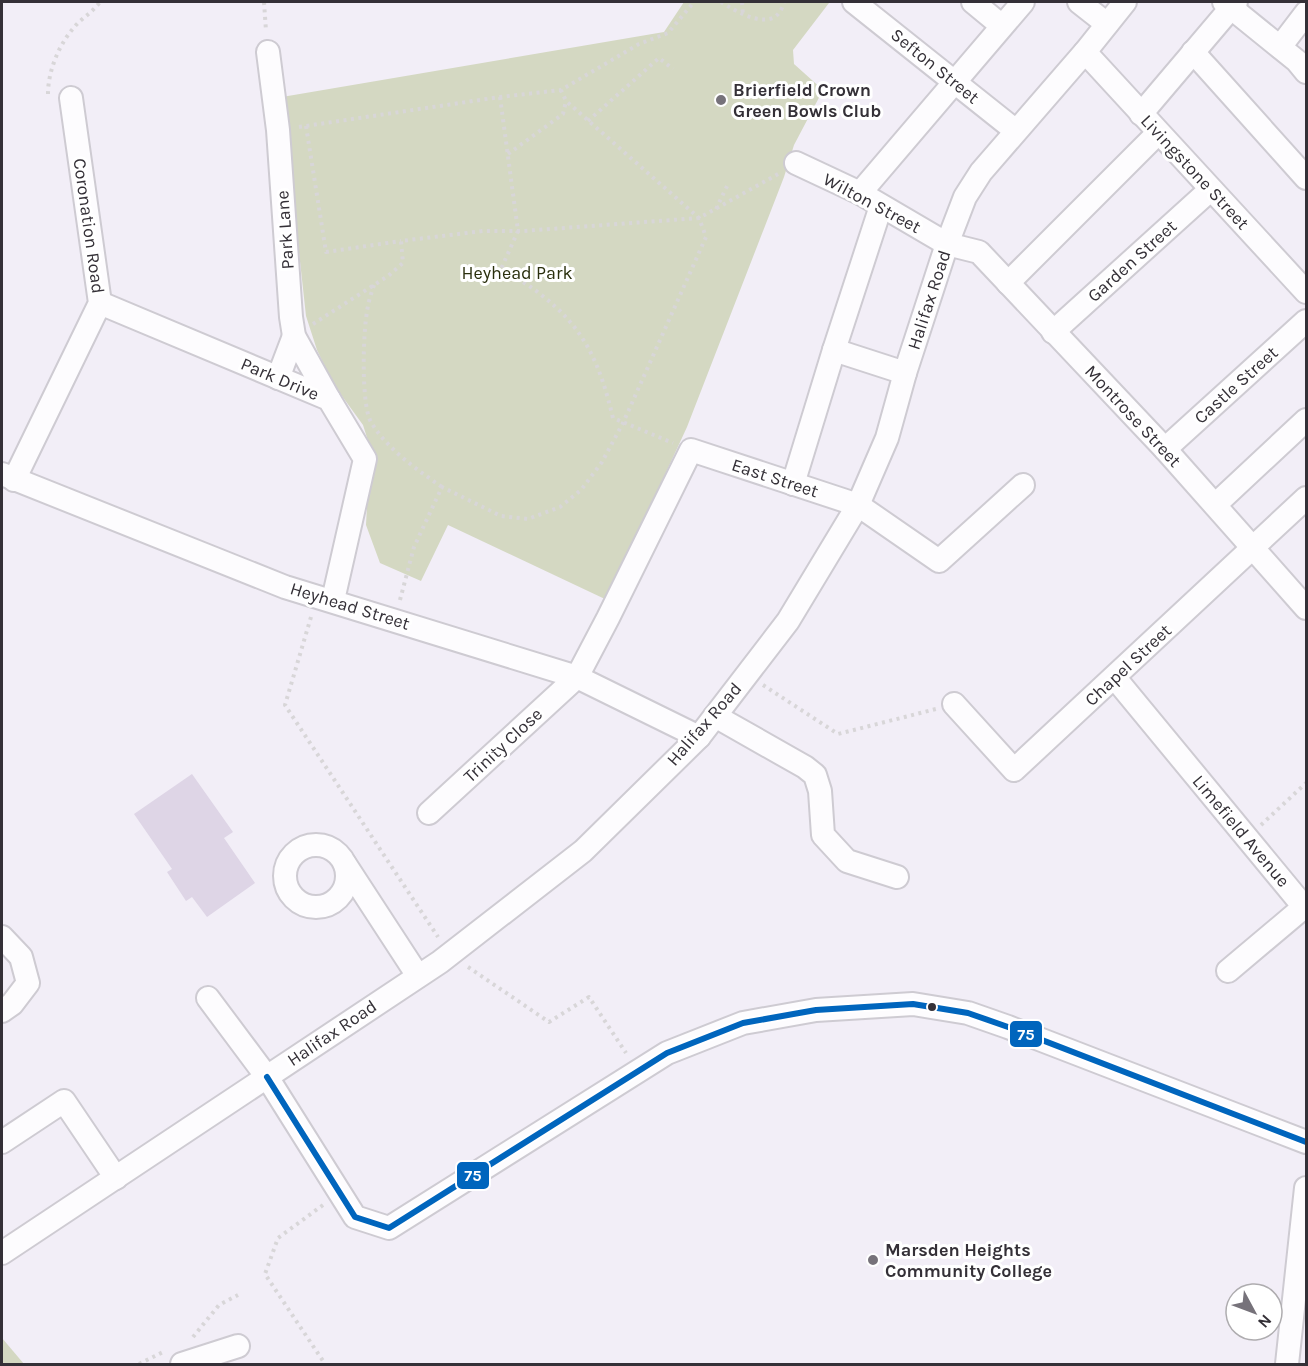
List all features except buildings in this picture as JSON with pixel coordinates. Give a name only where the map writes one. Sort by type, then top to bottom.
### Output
[{"type":"street","name":"Sefton Street","points":[[854,2],[1016,131]]},
{"type":"street","points":[[973,2],[1002,26]]},
{"type":"street","points":[[860,194],[1023,2]]},
{"type":"street","points":[[1079,2],[1107,24]]},
{"type":"street","name":"Halifax Road","points":[[2,1254],[450,954],[583,850],[699,737],[788,621],[858,505],[887,438],[905,373],[947,244],[965,197],[981,172],[1125,2]]},
{"type":"street","points":[[1141,114],[1230,3],[1297,60],[1306,72]]},
{"type":"street","points":[[1280,47],[1306,13]]},
{"type":"street","name":"Park Lane","points":[[268,52],[278,130],[294,336],[329,399]]},
{"type":"street","name":"Livingstone Street","points":[[1085,52],[1306,292]]},
{"type":"street","points":[[1193,52],[1306,178]]},
{"type":"street","name":"Coronation Road","points":[[8,477],[100,303],[71,98]]},
{"type":"street","points":[[1008,283],[1158,133]]},
{"type":"street","name":"Wilton Street","points":[[796,163],[860,194],[947,244]]},
{"type":"street","name":"Garden Street","points":[[1053,332],[1210,190]]},
{"type":"street","points":[[793,484],[881,206]]},
{"type":"street","name":"Montrose Street","points":[[947,244],[979,252],[1165,449],[1306,608]]},
{"type":"street","name":"Park Drive","points":[[100,303],[329,399],[365,459],[325,598]]},
{"type":"street","name":"Castle Street","points":[[1165,449],[1306,321]]},
{"type":"street","points":[[278,378],[294,336]]},
{"type":"street","points":[[834,350],[905,373]]},
{"type":"street","points":[[1215,505],[1306,420]]},
{"type":"street","name":"East Street","points":[[691,450],[858,505],[939,561],[1023,485]]},
{"type":"street","name":"Trinity Close","points":[[429,813],[577,677],[691,450]]},
{"type":"street","name":"Heyhead Street","points":[[8,477],[285,587],[577,677],[699,737]]},
{"type":"street","name":"Chapel Street","points":[[954,704],[1014,770],[1306,498]]},
{"type":"street","name":"Limefield Avenue","points":[[1115,678],[1304,907],[1228,971]]},
{"type":"street","points":[[715,716],[805,767],[814,775],[820,791],[823,835],[847,861],[897,877]]},
{"type":"street","points":[[345,864],[418,976]]},
{"type":"street","points":[[2,937],[21,957],[28,983],[12,1004],[2,1011]]},
{"type":"street","points":[[208,999],[267,1077],[356,1216],[389,1228],[668,1053],[743,1023],[816,1010],[913,1004],[968,1013],[1306,1142]]},
{"type":"street","points":[[2,1142],[64,1101],[117,1178]]},
{"type":"street","points":[[1287,1365],[1306,1188]]},
{"type":"street","points":[[177,1356],[238,1346]]},
{"type":"path","points":[[71,98],[48,96],[48,77],[59,51],[73,30],[100,2]]},
{"type":"path","points":[[264,2],[268,52]]},
{"type":"path","points":[[278,130],[561,90],[639,44],[668,33],[694,2]]},
{"type":"path","points":[[721,2],[743,16],[758,20],[775,16],[784,2]]},
{"type":"path","points":[[742,2],[743,16]]},
{"type":"path","points":[[588,121],[659,58],[673,69]]},
{"type":"path","points":[[374,285],[367,312],[364,390],[369,420],[385,441],[410,464],[442,487],[501,516],[528,519],[560,507],[581,489],[602,462],[623,423],[706,237],[699,218],[566,101],[561,90]]},
{"type":"path","points":[[500,97],[518,231],[501,269],[539,293],[566,316],[590,348],[603,380],[613,418],[691,450]]},
{"type":"path","points":[[508,154],[563,114],[566,101]]},
{"type":"path","points":[[306,126],[326,252],[483,231],[518,231],[699,218],[796,163]]},
{"type":"path","points":[[716,210],[729,182]]},
{"type":"path","points":[[294,336],[374,285],[403,263],[400,242]]},
{"type":"path","points":[[394,619],[414,547],[442,487]]},
{"type":"path","points":[[325,598],[285,705],[450,954],[549,1022],[589,997],[638,1072]]},
{"type":"path","points":[[747,674],[838,734],[954,704]]},
{"type":"path","points":[[1247,837],[1306,783]]},
{"type":"path","points":[[325,1365],[265,1274],[278,1238],[340,1192]]},
{"type":"path","points":[[192,1338],[219,1305],[238,1295]]},
{"type":"path","points":[[140,1365],[177,1356]]},
{"type":"green space","name":"Heyhead Park","points":[[684,2],[829,3],[793,50],[794,64],[823,90],[794,145],[784,177],[687,427],[607,600],[448,525],[421,581],[380,563],[366,525],[370,447],[363,425],[334,385],[317,350],[306,316],[282,97],[664,32]]},
{"type":"green space","points":[[2,1338],[24,1364],[2,1364]]},
{"type":"transit line","name":"75","points":[[267,1077],[355,1217],[389,1228],[667,1053],[743,1023],[816,1010],[913,1004],[968,1013],[1306,1142]]},
{"type":"place","name":"Brierfield Crown Green Bowls Club","points":[[721,100]]},
{"type":"place","name":"Marsden Heights Community College","points":[[873,1260]]}]
